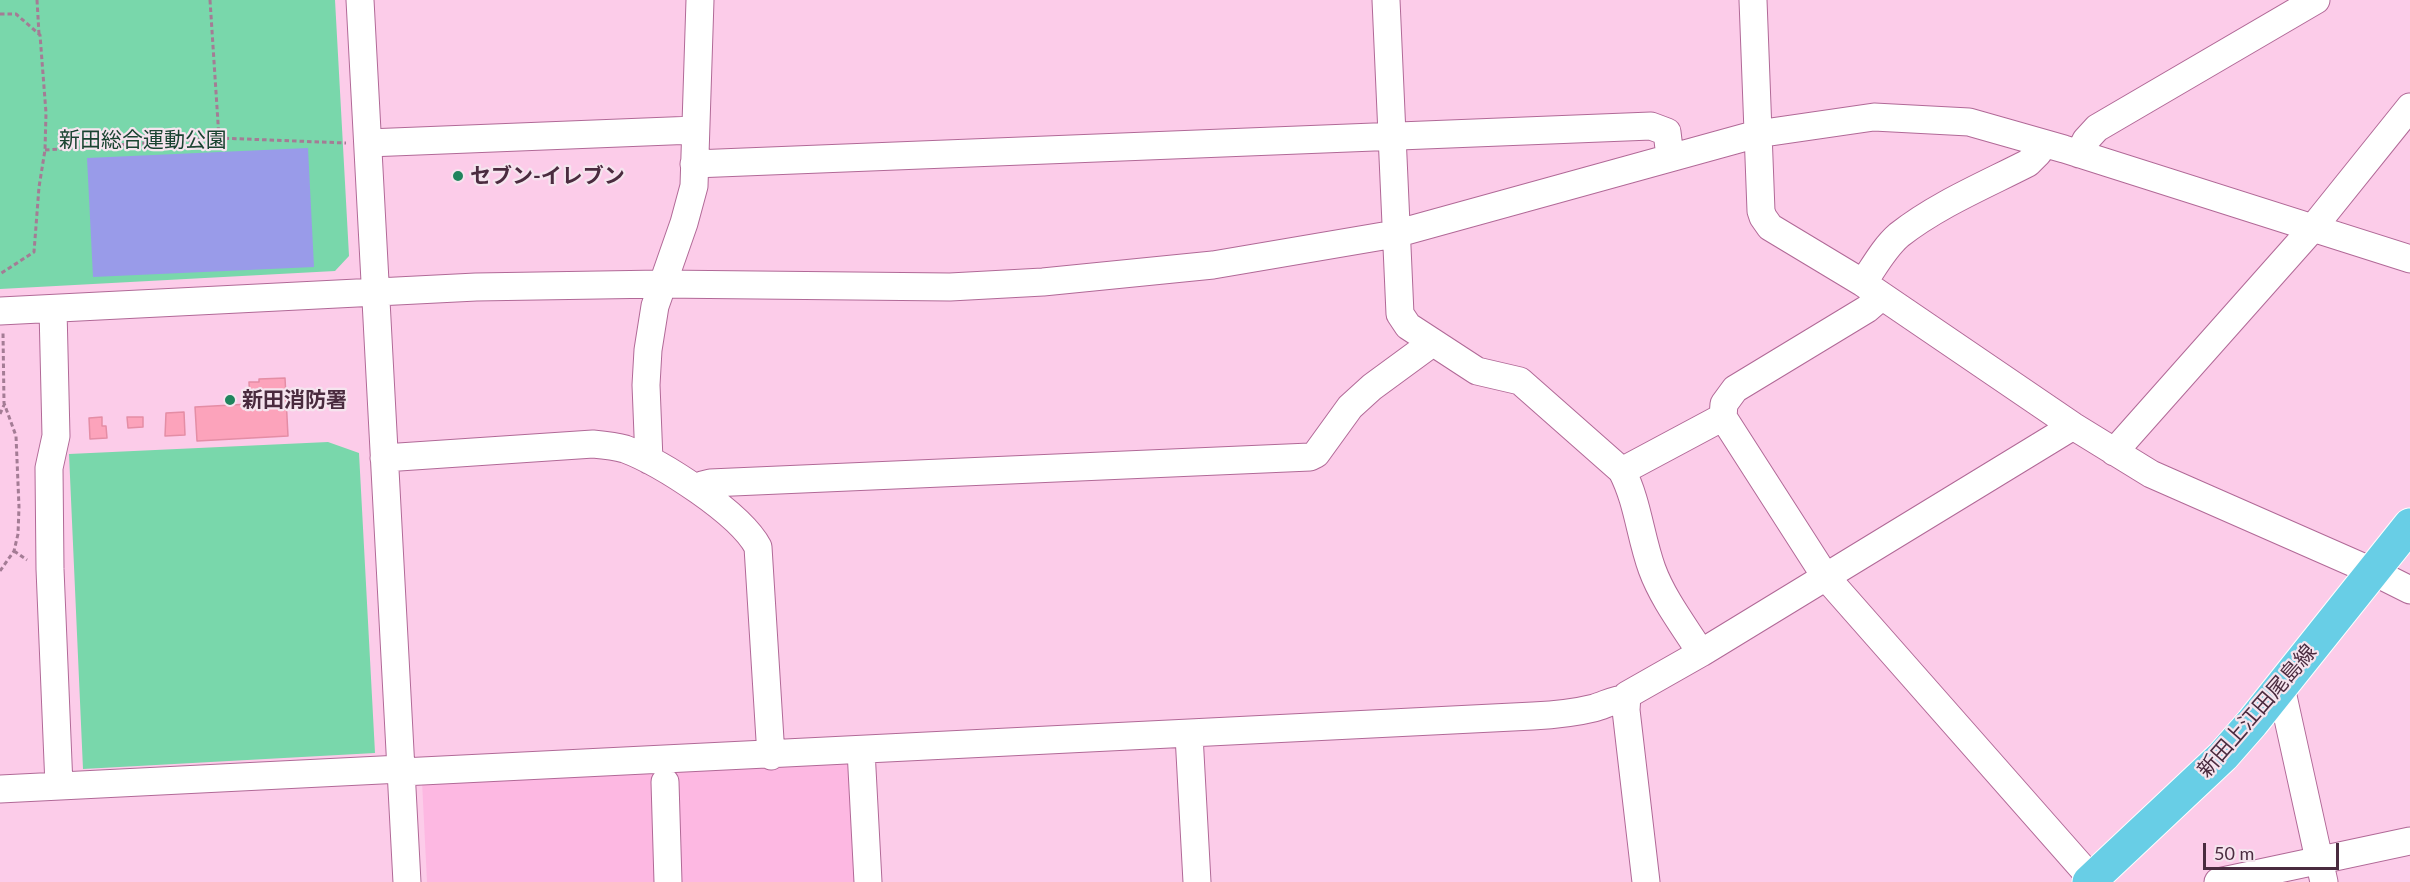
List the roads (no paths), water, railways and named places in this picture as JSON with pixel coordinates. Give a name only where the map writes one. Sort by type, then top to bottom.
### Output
[{"type":"main road","name":"新田上江田尾島線","points":[[2091,880],[2223,756],[2410,525]]},
{"type":"street","points":[[360,0],[407,882]]},
{"type":"street","points":[[649,460],[646,385],[648,350],[661,284],[691,200],[696,130],[700,0]]},
{"type":"street","points":[[1386,0],[1400,314],[1408,326],[1477,372],[1520,381],[1622,471],[1631,487],[1653,570],[1665,596],[1701,653]]},
{"type":"street","points":[[1753,0],[1762,218],[1770,227],[1873,290],[2073,426],[2151,474],[2410,590]]},
{"type":"street","points":[[2079,154],[2086,140],[2097,128],[2316,0]]},
{"type":"street","points":[[2114,452],[2312,229],[2410,107]]},
{"type":"street","points":[[2,318],[53,309],[476,287],[661,284],[938,287],[1043,282],[1213,266],[1395,234],[1757,134],[1875,117],[1969,122],[2079,154],[2410,259]]},
{"type":"street","points":[[694,164],[1651,126],[1667,132],[1671,157]]},
{"type":"street","points":[[368,143],[696,130]]},
{"type":"street","points":[[2042,143],[2028,163],[1945,205],[1898,236],[1883,253],[1867,309],[1735,389],[1724,404],[1723,417],[1825,576],[2091,880]]},
{"type":"street","points":[[53,309],[56,436],[49,468],[50,569],[59,786]]},
{"type":"street","points":[[697,489],[711,483],[1310,458],[1316,454],[1350,407],[1372,387],[1432,343]]},
{"type":"street","points":[[1622,471],[1723,417]]},
{"type":"street","points":[[1646,882],[1626,699],[1630,693],[1701,653],[2073,426]]},
{"type":"street","points":[[384,458],[593,444],[622,448],[649,460],[697,489],[752,535],[758,547],[761,562],[771,756]]},
{"type":"street","points":[[2281,687],[2322,871]]},
{"type":"street","points":[[0,789],[771,756],[1555,715],[1598,707],[1617,699],[1626,699]]},
{"type":"street","points":[[1189,735],[1197,882]]},
{"type":"street","points":[[861,750],[868,882]]},
{"type":"street","points":[[664,782],[668,882]]},
{"type":"street","points":[[2218,882],[2322,871],[2410,841]]},
{"type":"water","points":[[308,148],[314,267],[93,277],[87,158]]},
{"type":"place","name":"セブン-イレブン","points":[[458,176]]},
{"type":"place","name":"新田消防署","points":[[230,400]]},
{"type":"park label","name":"新田総合運動公園","points":[[143,140]]}]
